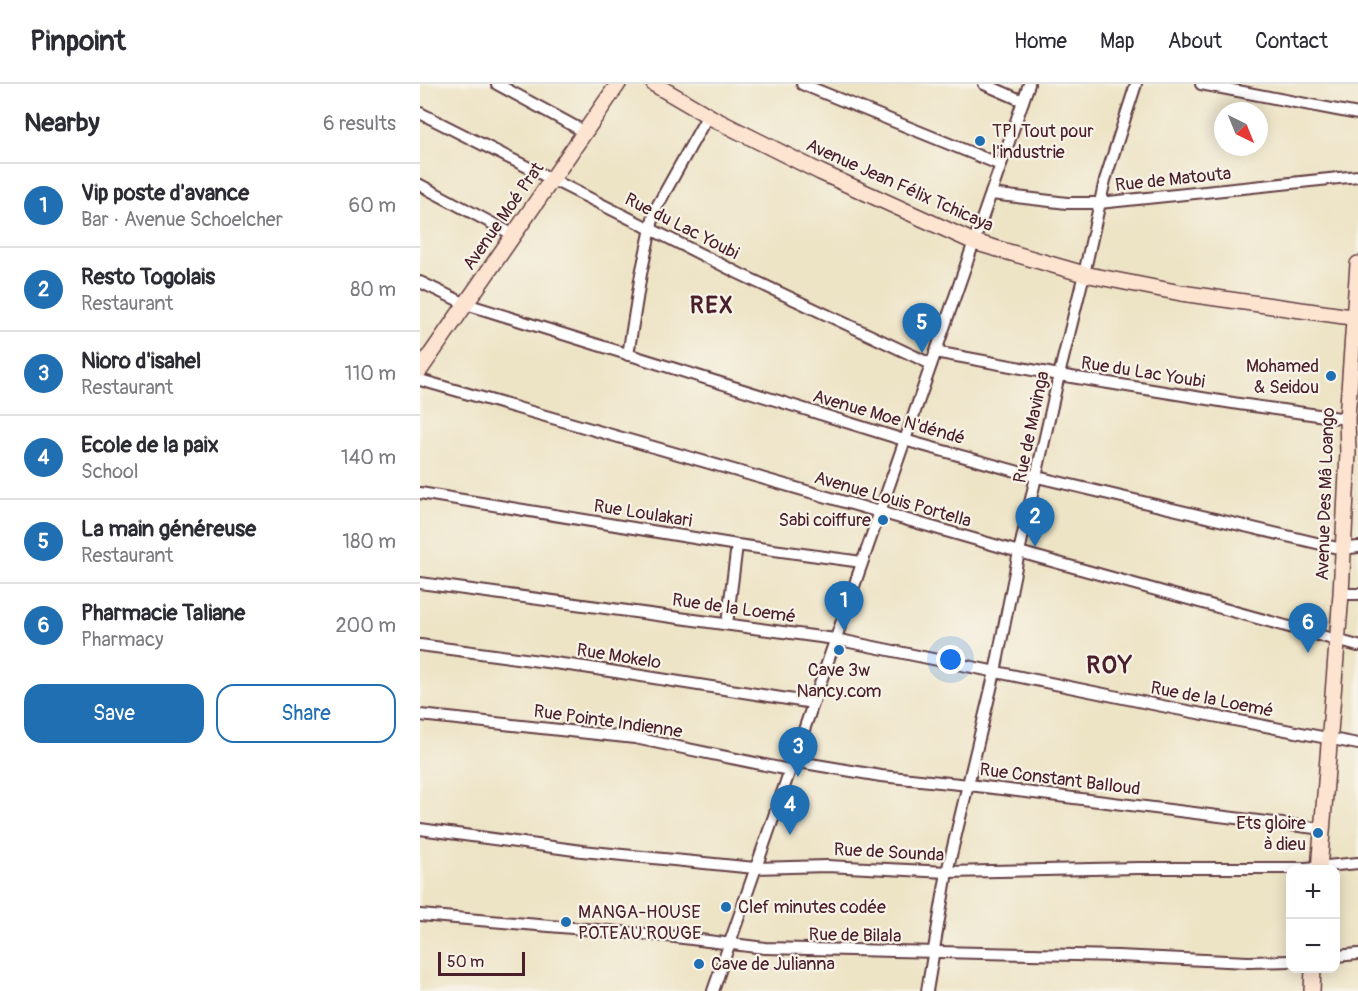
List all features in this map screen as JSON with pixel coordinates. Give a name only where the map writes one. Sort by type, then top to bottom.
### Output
[{"type":"street","points":[[497,84],[585,132]]},
{"type":"street","name":"Avenue Moé Prat","points":[[420,370],[618,84]]},
{"type":"street","name":"Avenue Jean Félix Tchicaya","points":[[654,84],[708,115],[820,171],[974,242],[1084,274],[1181,293],[1356,318]]},
{"type":"street","points":[[802,84],[1001,165]]},
{"type":"street","points":[[984,84],[1023,101]]},
{"type":"street","points":[[713,991],[1029,84]]},
{"type":"street","name":"Rue de Mavinga","points":[[927,991],[947,872],[995,672],[1019,552],[1059,375],[1099,203],[1136,84]]},
{"type":"street","points":[[1201,84],[1358,114]]},
{"type":"street","name":"Rue du Lac Youbi","points":[[420,113],[652,230],[931,364]]},
{"type":"street","points":[[628,355],[641,274],[655,210],[708,115]]},
{"type":"street","name":"Rue de Matouta","points":[[991,194],[1067,203],[1099,203],[1358,176]]},
{"type":"street","points":[[420,185],[514,235]]},
{"type":"street","name":"Avenue Des Mâ Loango","points":[[1319,865],[1334,696],[1342,549],[1353,452],[1347,419],[1356,318],[1358,264]]},
{"type":"street","name":"Avenue Moe N'déndé","points":[[420,282],[466,304],[904,440],[1037,477],[1342,549],[1358,547]]},
{"type":"street","name":"Rue du Lac Youbi","points":[[935,352],[1059,375],[1347,419]]},
{"type":"street","name":"Avenue Louis Portella","points":[[420,380],[1019,552],[1358,646]]},
{"type":"street","name":"Rue Loulakari","points":[[420,493],[737,545],[862,562]]},
{"type":"street","points":[[727,624],[737,545]]},
{"type":"street","name":"Rue de la Loemé","points":[[420,583],[835,639],[1177,710],[1358,744]]},
{"type":"street","points":[[1341,594],[1358,594]]},
{"type":"street","name":"Rue Mokelo","points":[[420,645],[584,667],[813,703]]},
{"type":"street","name":"Rue Pointe Indienne","points":[[420,715],[635,738],[791,766]]},
{"type":"street","name":"Rue Constant Balloud","points":[[791,766],[969,785],[1323,829]]},
{"type":"street","name":"Rue de Sounda","points":[[420,829],[582,851],[755,868],[827,866],[947,872],[1286,868]]},
{"type":"street","name":"Rue de Sounda","points":[[1340,865],[1358,863]]},
{"type":"street","name":"Rue de Bilala","points":[[420,915],[800,950],[1286,961]]},
{"type":"street","points":[[1340,956],[1358,954]]},
{"type":"street","points":[[1312,973],[1312,991]]},
{"type":"place","name":"TPI Tout pour l'industrie","points":[[980,141]]},
{"type":"place","name":"La main généreuse","points":[[922,353]]},
{"type":"place","name":"Mohamed & Seidou","points":[[1331,376]]},
{"type":"place","name":"Sabi coiffure","points":[[883,520]]},
{"type":"place","name":"Resto Togolais","points":[[1035,547]]},
{"type":"place","name":"Vip poste d'avance","points":[[844,631]]},
{"type":"place","name":"Cave 3w Nancy.com","points":[[839,650]]},
{"type":"place","name":"Pharmacie Taliane","points":[[1308,653]]},
{"type":"place","name":"Nioro d'isahel","points":[[798,777]]},
{"type":"place","name":"Ets gloire à dieu","points":[[1318,833]]},
{"type":"place","name":"Ecole de la paix","points":[[790,835]]},
{"type":"place","name":"Clef minutes codée","points":[[726,907]]},
{"type":"place","name":"MANGA-HOUSE POTEAU ROUGE","points":[[566,922]]},
{"type":"place","name":"Cave de Julianna","points":[[699,964]]},
{"type":"district","name":"REX","points":[[712,305]]},
{"type":"district","name":"ROY","points":[[1110,665]]}]
